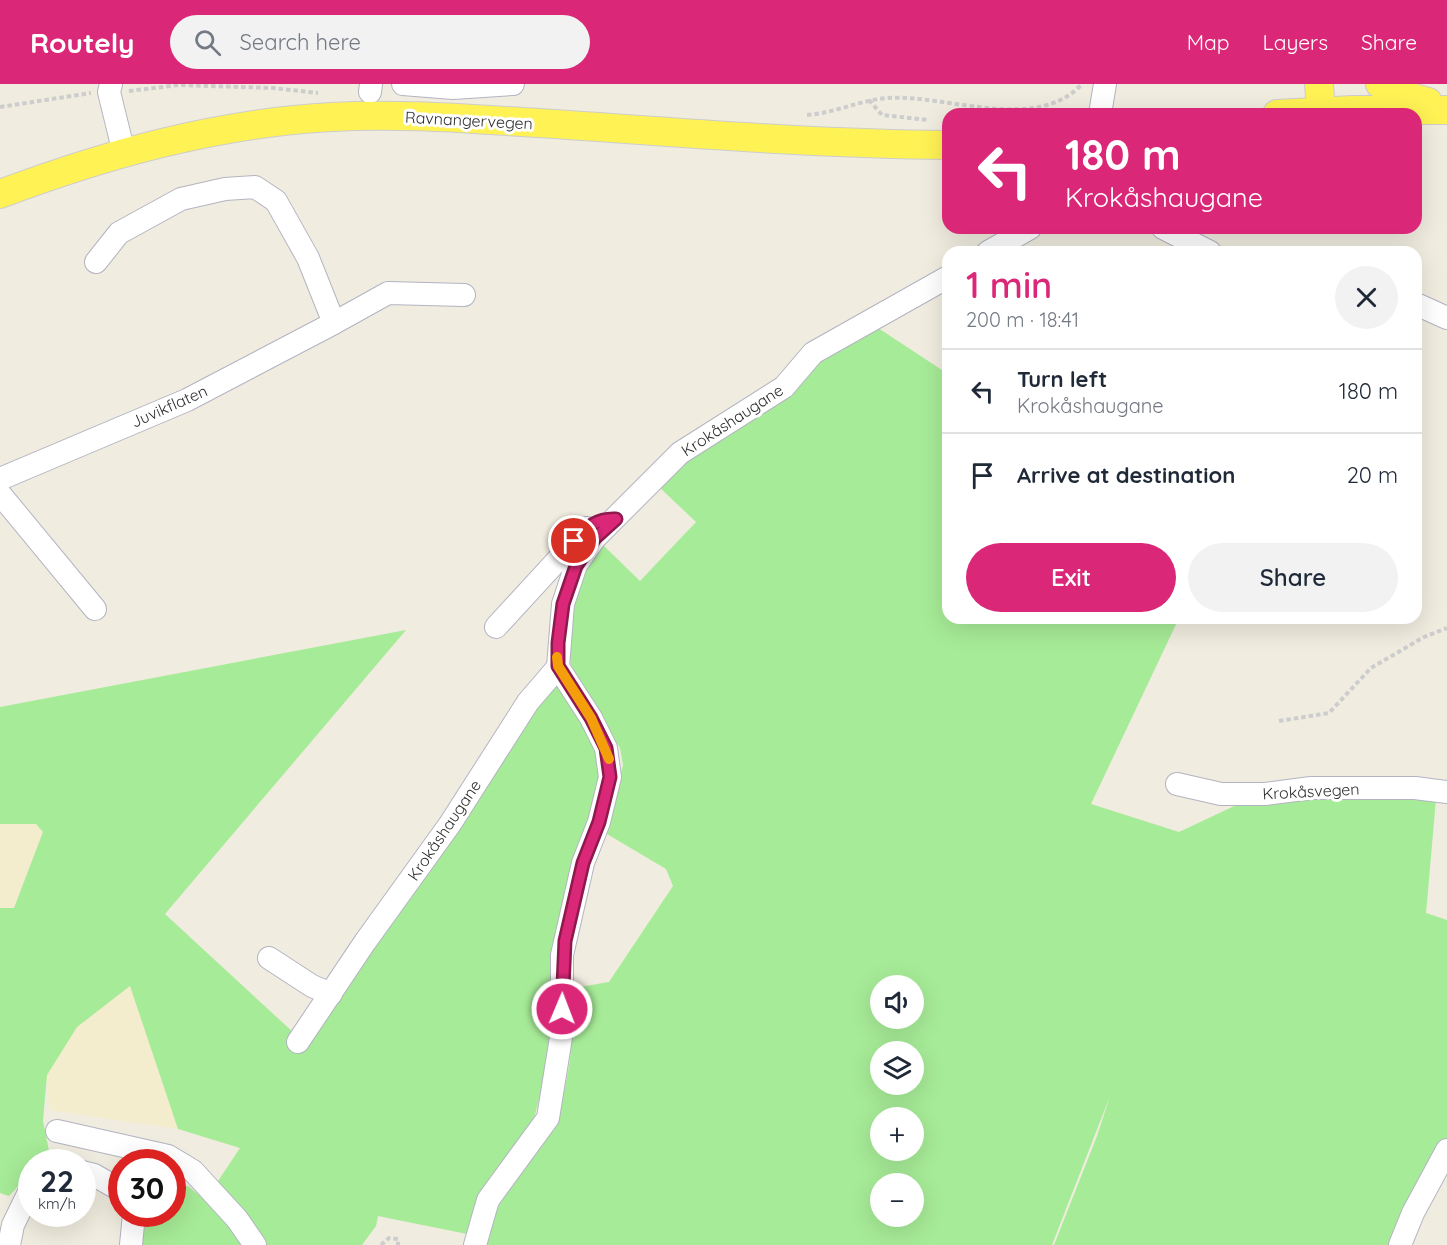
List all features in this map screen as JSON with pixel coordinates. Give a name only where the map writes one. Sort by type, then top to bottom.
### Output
[{"type":"main road","points":[[1380,84],[1397,93],[1447,110]]},
{"type":"main road","points":[[1301,108],[1321,103],[1352,102],[1447,110]]},
{"type":"main road","name":"Ravnangervegen","points":[[0,194],[124,153],[204,133],[250,125],[359,116],[452,118],[794,141],[942,145]]},
{"type":"main road","points":[[1422,128],[1447,126]]},
{"type":"street","points":[[403,84],[453,88],[513,84]]},
{"type":"street","points":[[1101,108],[1105,84]]},
{"type":"street","points":[[110,88],[124,153]]},
{"type":"street","points":[[96,262],[119,233],[181,199],[225,189],[255,187],[276,201],[308,258],[334,323]]},
{"type":"street","points":[[998,246],[1020,234]]},
{"type":"street","points":[[1175,234],[1198,246]]},
{"type":"street","name":"Krokåshaugane","points":[[298,1042],[450,824],[528,702],[558,666],[560,622],[568,582],[584,552],[680,453],[784,387],[813,353],[942,280]]},
{"type":"street","name":"Juvikflaten","points":[[0,479],[188,400],[388,293],[464,295]]},
{"type":"street","points":[[1422,307],[1447,318]]},
{"type":"street","points":[[0,494],[95,609]]},
{"type":"street","points":[[496,627],[587,527],[600,520],[616,519]]},
{"type":"street","points":[[475,1245],[488,1200],[548,1118],[562,1031],[562,955],[583,863],[599,822],[610,777],[606,748],[591,718],[558,666]]},
{"type":"street","name":"Krokåsvegen","points":[[1177,784],[1221,794],[1265,794],[1311,788],[1415,788],[1447,792]]},
{"type":"street","points":[[269,958],[312,986],[331,994]]},
{"type":"street","points":[[57,1131],[168,1156],[194,1171],[237,1219],[255,1245]]},
{"type":"street","points":[[1400,1245],[1413,1213],[1447,1150]]},
{"type":"street","points":[[9,1245],[13,1225],[18,1215]]},
{"type":"street","points":[[130,1245],[132,1227]]},
{"type":"path","points":[[1024,108],[1042,107],[1065,97],[1082,84]]},
{"type":"path","points":[[0,107],[110,88],[179,85],[273,88],[328,94]]},
{"type":"path","points":[[799,116],[889,98],[995,108]]},
{"type":"path","points":[[1279,721],[1329,713],[1371,668],[1424,637],[1447,628]]},
{"type":"path","points":[[381,1245],[389,1238],[398,1239],[398,1245]]},
{"type":"shaded area","points":[[0,824],[36,824],[43,832],[14,908],[0,908]]},
{"type":"shaded area","points":[[130,986],[178,1129],[49,1110],[47,1075],[77,1027]]},
{"type":"green space","points":[[872,324],[942,370],[942,624],[1176,624],[1091,804],[1179,832],[1262,793],[1436,799],[1426,913],[1447,920],[1447,1142],[1398,1245],[1054,1245],[1097,1136],[1110,1096],[1052,1245],[484,1245],[506,1187],[557,1111],[565,1088],[570,1060],[574,988],[609,982],[673,886],[666,869],[607,834],[623,765],[620,748],[571,665],[564,626],[576,582],[603,545],[640,581],[696,522],[658,486],[704,440],[815,358]]},
{"type":"green space","points":[[406,630],[165,914],[308,1046],[554,678],[605,761],[559,1017],[534,1119],[490,1177],[472,1235],[378,1216],[376,1226],[362,1245],[262,1245],[216,1184],[240,1148],[178,1129],[130,986],[77,1027],[47,1075],[43,1121],[49,1149],[18,1149],[18,1186],[9,1196],[0,1193],[0,908],[14,908],[43,832],[36,824],[0,824],[0,707]]},
{"type":"green space","points":[[186,1186],[212,1206],[244,1245],[136,1245],[138,1227],[186,1227]]},
{"type":"slow traffic","points":[[557,657],[563,677],[591,718],[609,759]]},
{"type":"route","points":[[562,1009],[562,955],[583,863],[599,822],[610,777],[606,748],[591,718],[558,666],[560,622],[568,582],[576,566],[595,538],[616,519],[600,520],[587,527],[574,541]]}]
